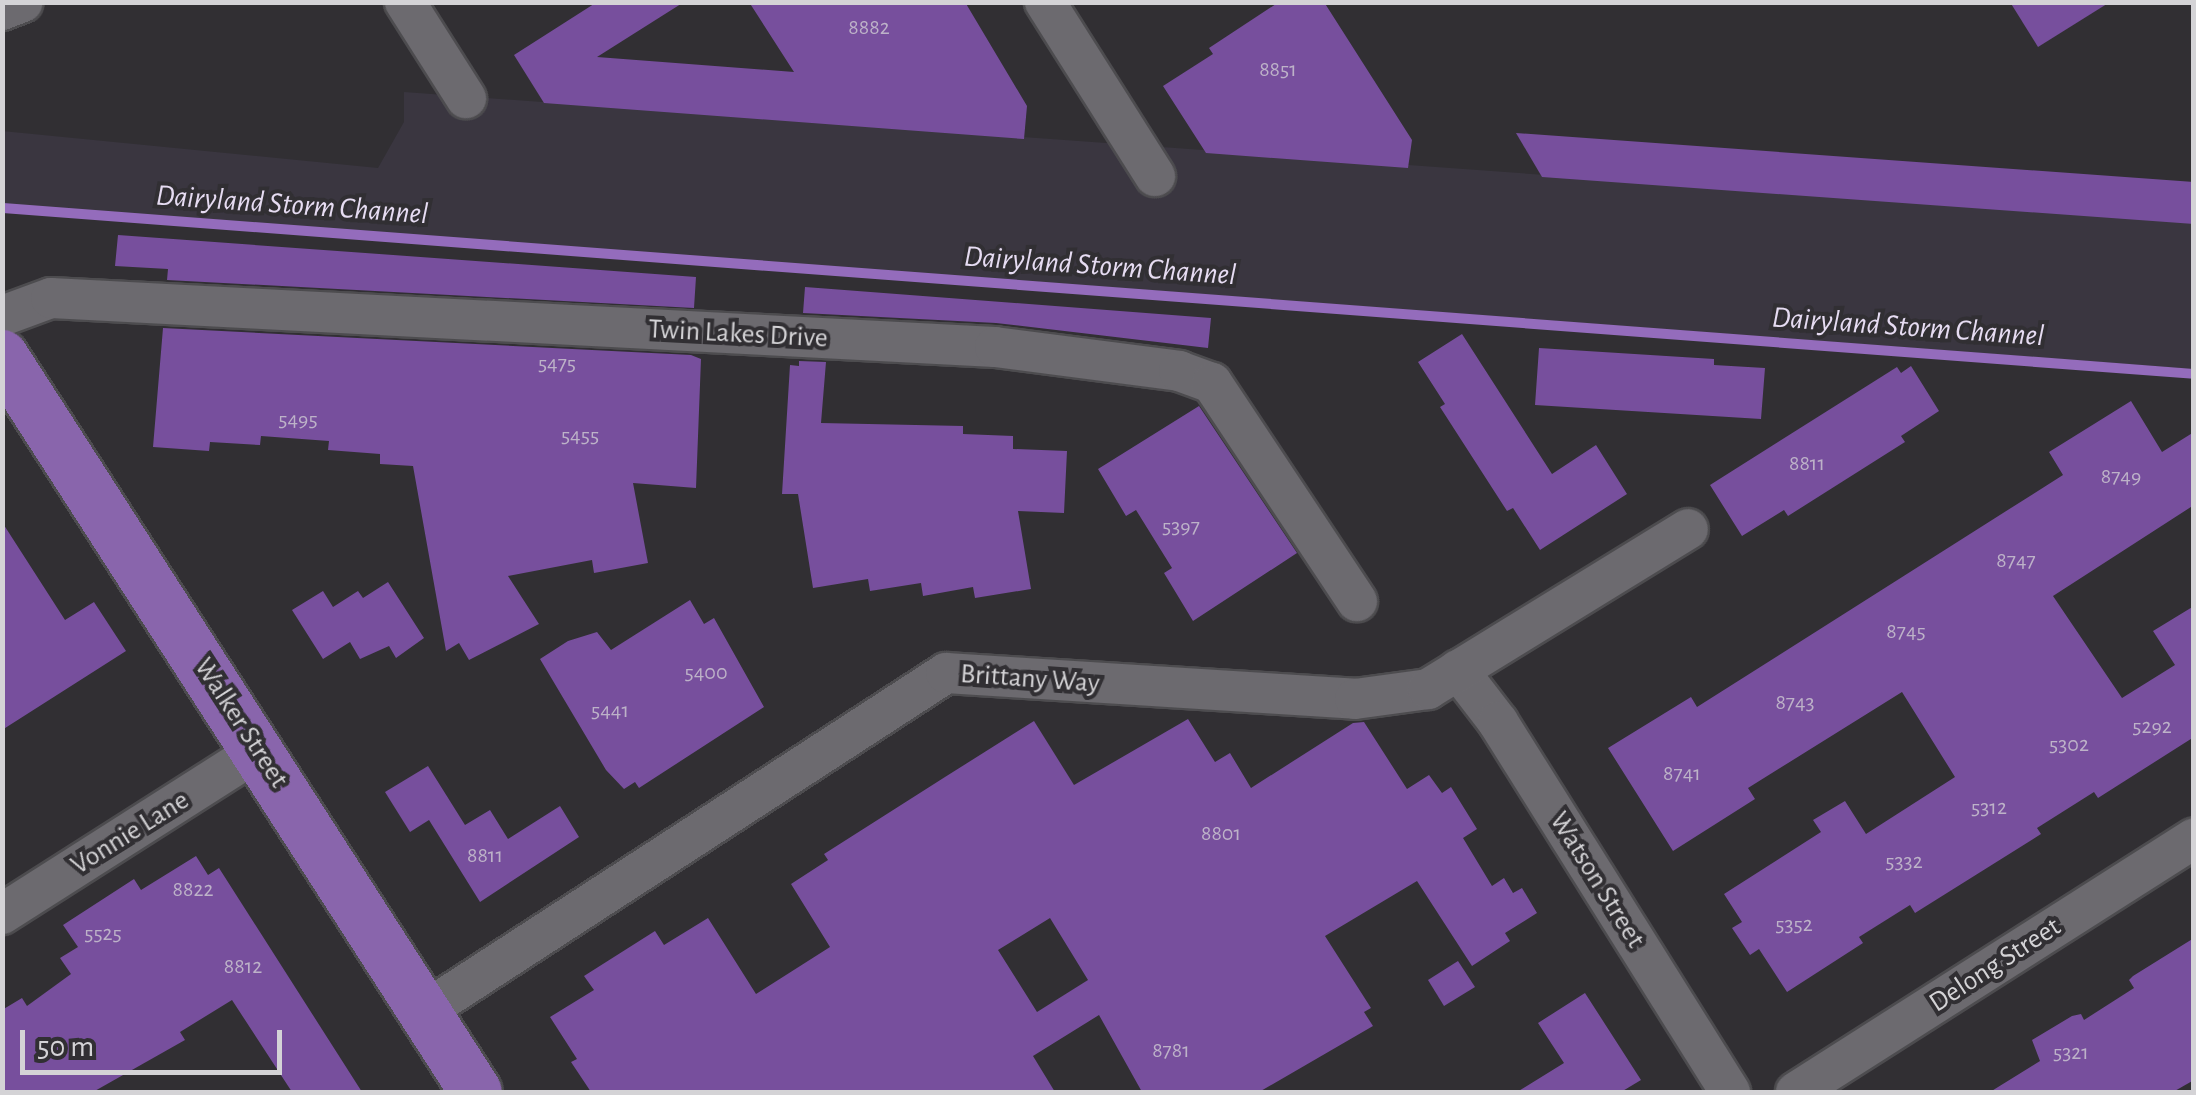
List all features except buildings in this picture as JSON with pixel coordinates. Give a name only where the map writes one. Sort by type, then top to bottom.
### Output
[{"type":"main road","name":"Walker Street","points":[[2,356],[476,1092]]},
{"type":"street","points":[[2,10],[22,2]]},
{"type":"street","points":[[405,2],[466,98]]},
{"type":"street","points":[[1045,2],[1155,176]]},
{"type":"street","name":"Twin Lakes Drive","points":[[2,316],[51,298],[996,347],[1180,371],[1212,384],[1357,601]]},
{"type":"street","name":"Brittany Way","points":[[425,1012],[946,674],[1355,700],[1428,689],[1688,528]]},
{"type":"street","name":"Watson Street","points":[[1458,670],[1498,722],[1730,1092]]},
{"type":"street","name":"Vonnie Lane","points":[[2,914],[258,752]]},
{"type":"street","name":"Delong Street","points":[[1796,1092],[2194,838]]},
{"type":"shaded area","points":[[404,92],[2193,222],[2193,369],[3,204],[2,131],[378,168],[404,122]]},
{"type":"waterway","name":"Dairyland Storm Channel","points":[[3,208],[2194,374]]}]
